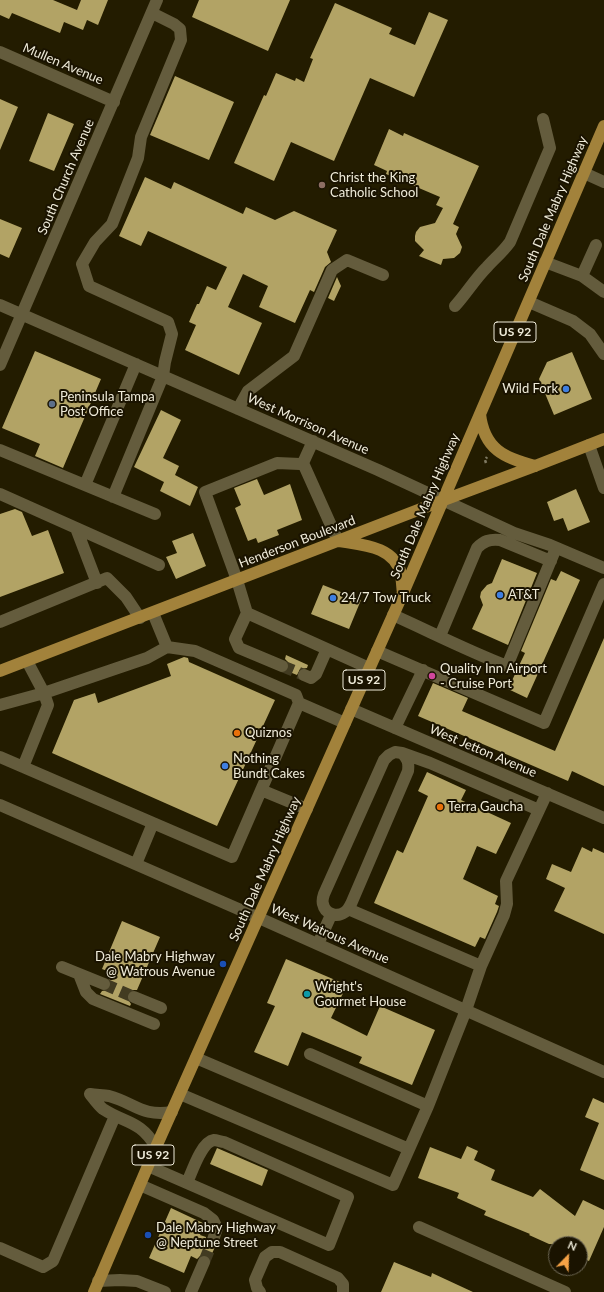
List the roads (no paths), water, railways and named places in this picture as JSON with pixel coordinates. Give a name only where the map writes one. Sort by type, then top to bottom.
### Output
[{"type":"main road","name":"South Dale Mabry Highway","points":[[96,1287],[156,1147],[444,500],[480,412],[529,302],[545,262],[601,138],[604,126]]},
{"type":"main road","points":[[480,412],[482,428],[487,439],[498,452],[513,459],[535,466]]},
{"type":"main road","name":"Henderson Boulevard","points":[[0,671],[604,439]]},
{"type":"main road","points":[[338,541],[376,548],[386,553],[395,562],[400,574],[403,593]]},
{"type":"street","name":"South Church Avenue","points":[[0,365],[157,0]]},
{"type":"street","points":[[113,497],[163,376],[172,334],[168,322],[89,286],[82,264],[95,242],[112,224],[138,158],[141,137],[181,40],[180,29],[174,24],[152,13]]},
{"type":"street","name":"Mullen Avenue","points":[[0,52],[114,102]]},
{"type":"street","points":[[455,306],[486,268],[500,255],[510,242],[550,148],[543,119]]},
{"type":"street","points":[[584,173],[604,182]]},
{"type":"street","points":[[582,276],[596,244]]},
{"type":"street","points":[[238,409],[248,391],[294,356],[332,270],[347,260],[383,275]]},
{"type":"street","points":[[545,262],[582,276],[604,292]]},
{"type":"street","points":[[529,302],[573,321],[590,334],[604,354]]},
{"type":"street","name":"West Morrison Avenue","points":[[0,305],[313,441],[514,533],[556,548],[604,568]]},
{"type":"street","points":[[85,486],[136,364]]},
{"type":"street","points":[[313,441],[303,463],[338,541]]},
{"type":"street","points":[[589,445],[603,485]]},
{"type":"street","points":[[0,450],[155,514]]},
{"type":"street","points":[[282,666],[239,648],[235,639],[247,613],[237,580],[205,492],[276,463],[303,463]]},
{"type":"street","points":[[0,494],[159,565]]},
{"type":"street","points":[[76,528],[97,583]]},
{"type":"street","points":[[440,636],[476,548],[483,542],[491,539],[500,540],[550,561]]},
{"type":"street","points":[[393,615],[440,636],[464,649],[507,666],[556,548]]},
{"type":"street","points":[[0,622],[107,578],[126,597],[140,618]]},
{"type":"street","points":[[377,650],[544,723],[604,584]]},
{"type":"street","points":[[153,613],[167,647]]},
{"type":"street","points":[[247,613],[370,668]]},
{"type":"street","points":[[0,705],[44,693],[147,658],[167,647],[195,651],[296,695],[299,703],[232,858],[0,757]]},
{"type":"street","points":[[304,675],[311,678],[316,674],[327,649]]},
{"type":"street","points":[[23,767],[48,705],[44,693],[27,661]]},
{"type":"street","points":[[395,728],[423,670]]},
{"type":"street","points":[[299,703],[345,723]]},
{"type":"street","name":"West Jetton Avenue","points":[[351,709],[604,818]]},
{"type":"street","points":[[402,753],[411,735]]},
{"type":"street","points":[[402,753],[407,757],[409,763],[408,771],[351,904],[346,912],[338,915],[331,914],[327,912],[322,903],[324,894],[384,760],[389,755],[395,752],[402,753],[539,810]]},
{"type":"street","points":[[262,790],[307,809]]},
{"type":"street","points":[[180,1094],[393,1185],[428,1106],[466,1010],[481,966],[507,904],[506,881],[547,793]]},
{"type":"street","name":"West Watrous Avenue","points":[[0,805],[318,944],[604,1072]]},
{"type":"street","points":[[136,864],[153,823]]},
{"type":"street","points":[[348,908],[481,966]]},
{"type":"street","points":[[318,944],[331,914]]},
{"type":"street","points":[[62,967],[104,984]]},
{"type":"street","points":[[78,974],[86,992],[93,999],[154,1024]]},
{"type":"street","points":[[134,997],[161,1008]]},
{"type":"street","points":[[310,1054],[428,1106]]},
{"type":"street","points":[[196,1058],[409,1149]]},
{"type":"street","points":[[156,1147],[143,1129],[102,1108],[90,1094],[109,1096],[150,1113],[161,1114],[172,1112]]},
{"type":"street","points":[[0,1248],[43,1267],[53,1261],[115,1116]]},
{"type":"street","points":[[148,1166],[329,1245],[348,1197],[224,1142],[215,1140],[208,1143],[203,1148],[187,1183]]},
{"type":"street","points":[[140,1185],[204,1213],[214,1220],[217,1228],[213,1240]]},
{"type":"street","points":[[419,1226],[565,1292]]},
{"type":"street","points":[[260,1292],[257,1288],[255,1280],[265,1257],[272,1252],[280,1252],[338,1278],[343,1284],[344,1292]]},
{"type":"street","points":[[191,1292],[204,1262]]},
{"type":"street","points":[[96,1287],[120,1280],[137,1282],[160,1291]]},
{"type":"tunnel","points":[[282,666],[304,675]]},
{"type":"tunnel","points":[[104,984],[134,997]]},
{"type":"tunnel","points":[[204,1262],[213,1240]]},
{"type":"place","name":"Christ the King Catholic School","points":[[322,185]]},
{"type":"place","name":"Wild Fork","points":[[566,389]]},
{"type":"place","name":"Peninsula Tampa Post Office","points":[[52,404]]},
{"type":"place","name":"AT&T","points":[[500,595]]},
{"type":"place","name":"24/7 Tow Truck","points":[[333,598]]},
{"type":"place","name":"Quality Inn Airport - Cruise Port","points":[[432,676]]},
{"type":"place","name":"Quiznos","points":[[237,733]]},
{"type":"place","name":"Nothing Bundt Cakes","points":[[225,766]]},
{"type":"place","name":"Terra Gaucha","points":[[440,807]]},
{"type":"place","name":"Dale Mabry Highway @ Watrous Avenue","points":[[223,964]]},
{"type":"place","name":"Wright's Gourmet House","points":[[307,994]]},
{"type":"place","name":"Dale Mabry Highway @ Neptune Street","points":[[148,1235]]}]
